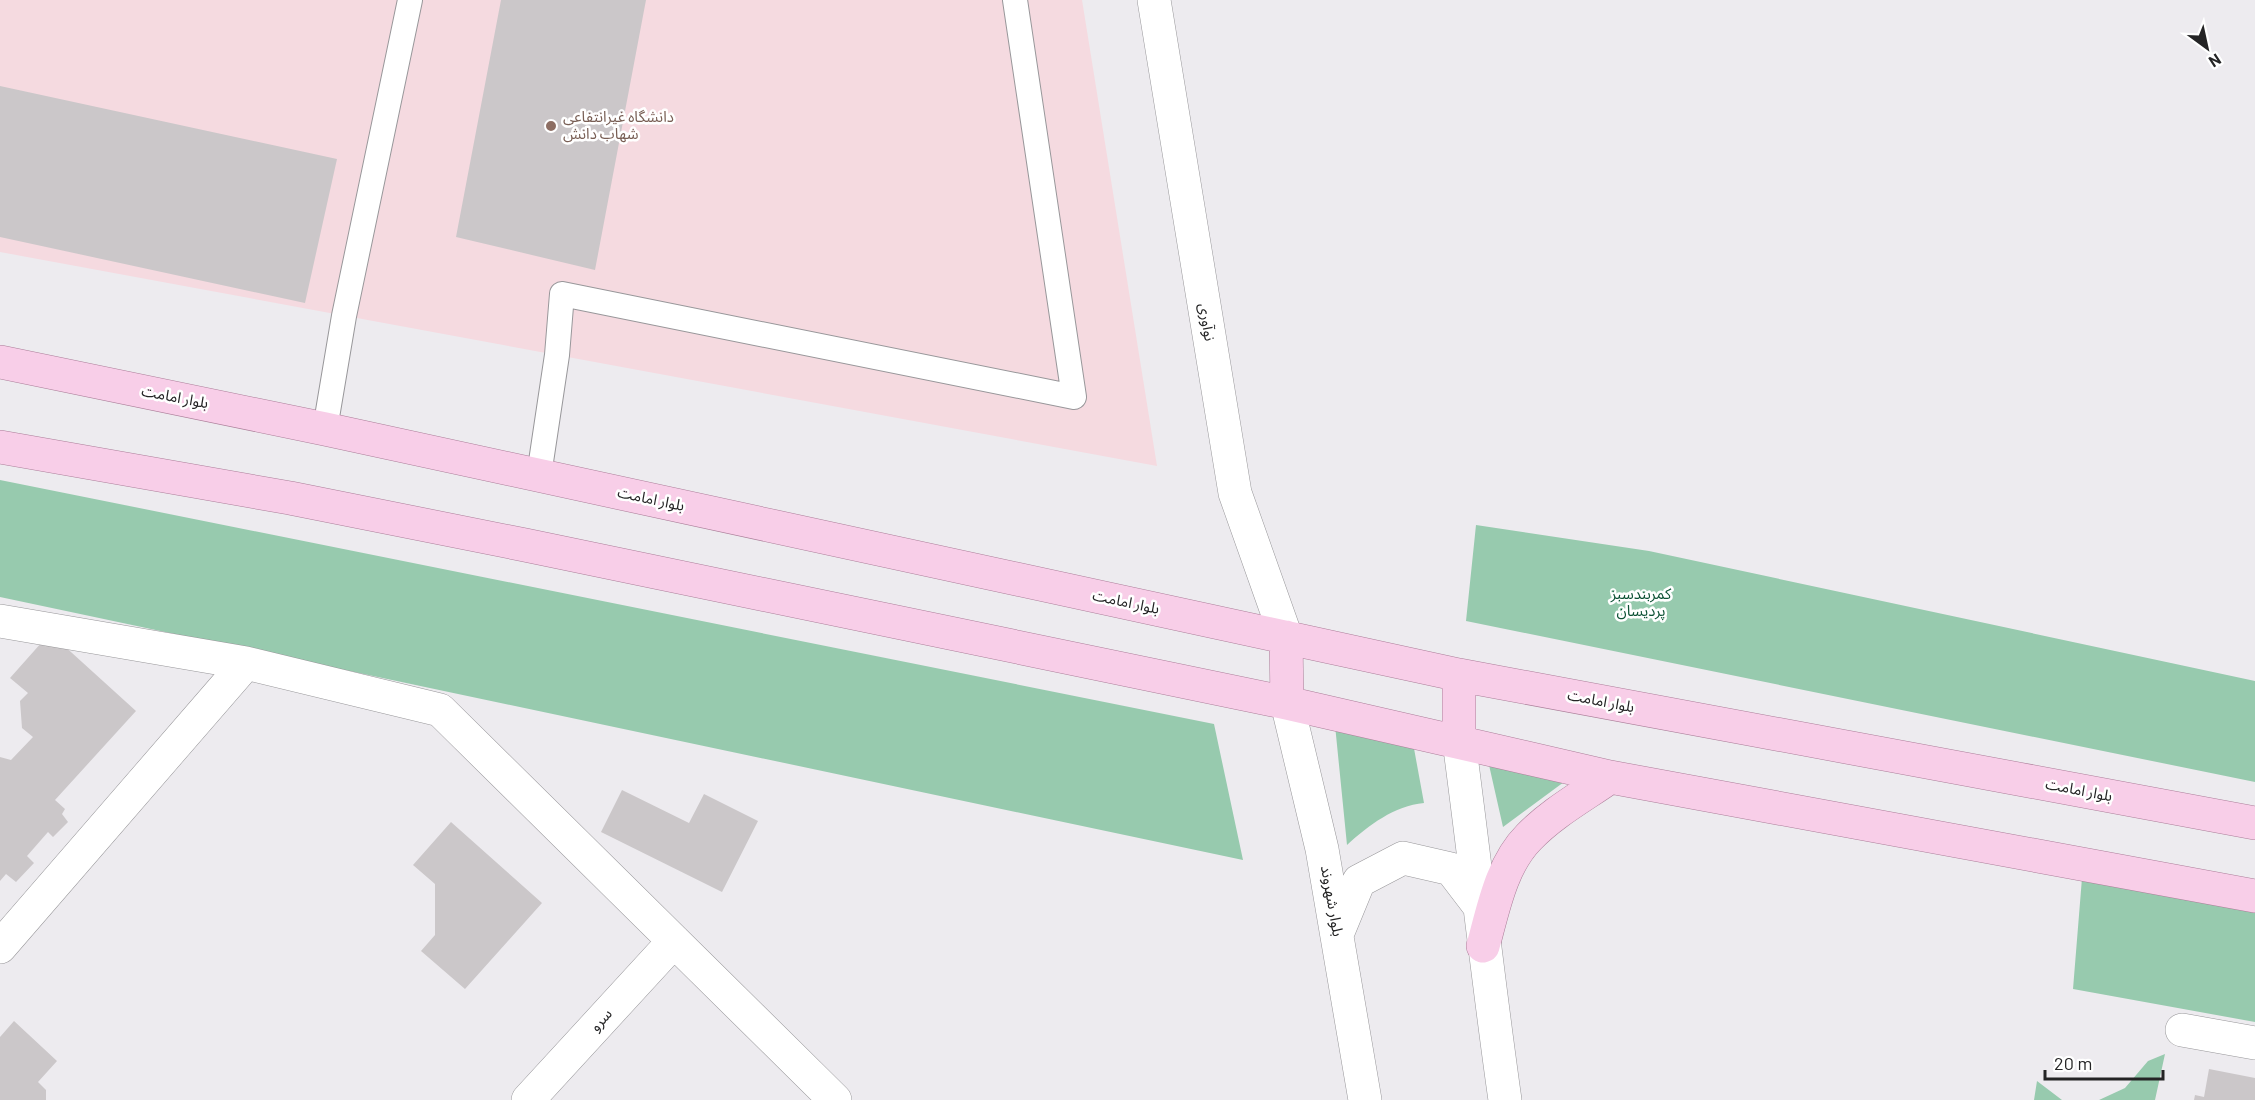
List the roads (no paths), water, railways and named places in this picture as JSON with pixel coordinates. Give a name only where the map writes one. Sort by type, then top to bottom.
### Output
[{"type":"main road","name":"بلوار امامت","points":[[0,362],[325,429],[1459,675],[2255,823]]},
{"type":"main road","points":[[0,447],[354,511],[1287,704],[1459,741],[1610,777],[2255,896]]},
{"type":"main road","points":[[1286,637],[1287,704]]},
{"type":"main road","points":[[1459,675],[1459,741]]},
{"type":"main road","points":[[1483,946],[1496,897],[1509,866],[1528,838],[1557,813],[1610,777]]},
{"type":"street","name":"نوآوری","points":[[1154,0],[1235,493],[1286,637]]},
{"type":"street","points":[[0,621],[246,663],[440,710],[835,1100]]},
{"type":"street","points":[[0,947],[246,663]]},
{"type":"street","name":"بلوار شهروند","points":[[1287,704],[1322,849],[1365,1100]]},
{"type":"street","points":[[1459,741],[1481,908],[1483,946],[1505,1100]]},
{"type":"street","points":[[1338,932],[1359,881],[1403,858],[1451,869],[1481,908]]},
{"type":"street","name":"سرو","points":[[528,1100],[674,941]]},
{"type":"street","points":[[2182,1030],[2255,1043]]},
{"type":"lane","points":[[325,429],[344,316],[410,0]]},
{"type":"lane","points":[[539,475],[557,355],[562,294],[1074,397],[1015,0]]},
{"type":"place","name":"دانشگاه غیرانتفاعی شهاب دانش","points":[[551,126]]},
{"type":"park label","name":"کمربندسبز پردیسان","points":[[1641,602]]}]
